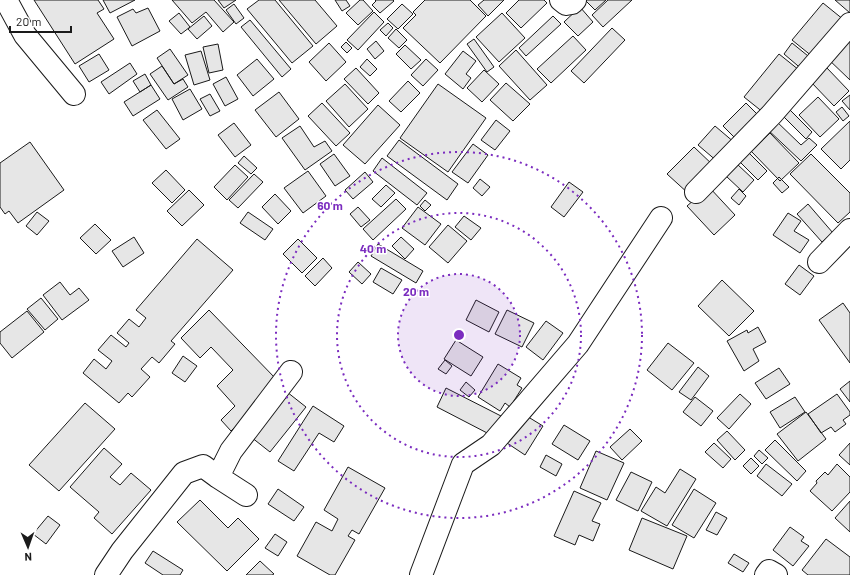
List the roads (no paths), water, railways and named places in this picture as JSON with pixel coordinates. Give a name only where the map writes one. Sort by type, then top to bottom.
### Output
[{"type":"street","points":[[6,0],[25,36],[74,94]]},
{"type":"street","points":[[561,0],[566,4],[572,3],[575,0]]},
{"type":"street","points":[[696,192],[772,114],[850,24]]},
{"type":"street","points":[[421,575],[463,464],[491,445],[578,344],[660,218]]},
{"type":"street","points":[[819,262],[850,230]]},
{"type":"street","points":[[218,477],[231,451],[291,372]]},
{"type":"street","points":[[106,575],[122,551],[184,473],[203,466],[246,494]]},
{"type":"street","points":[[766,575],[769,571],[776,575]]}]
